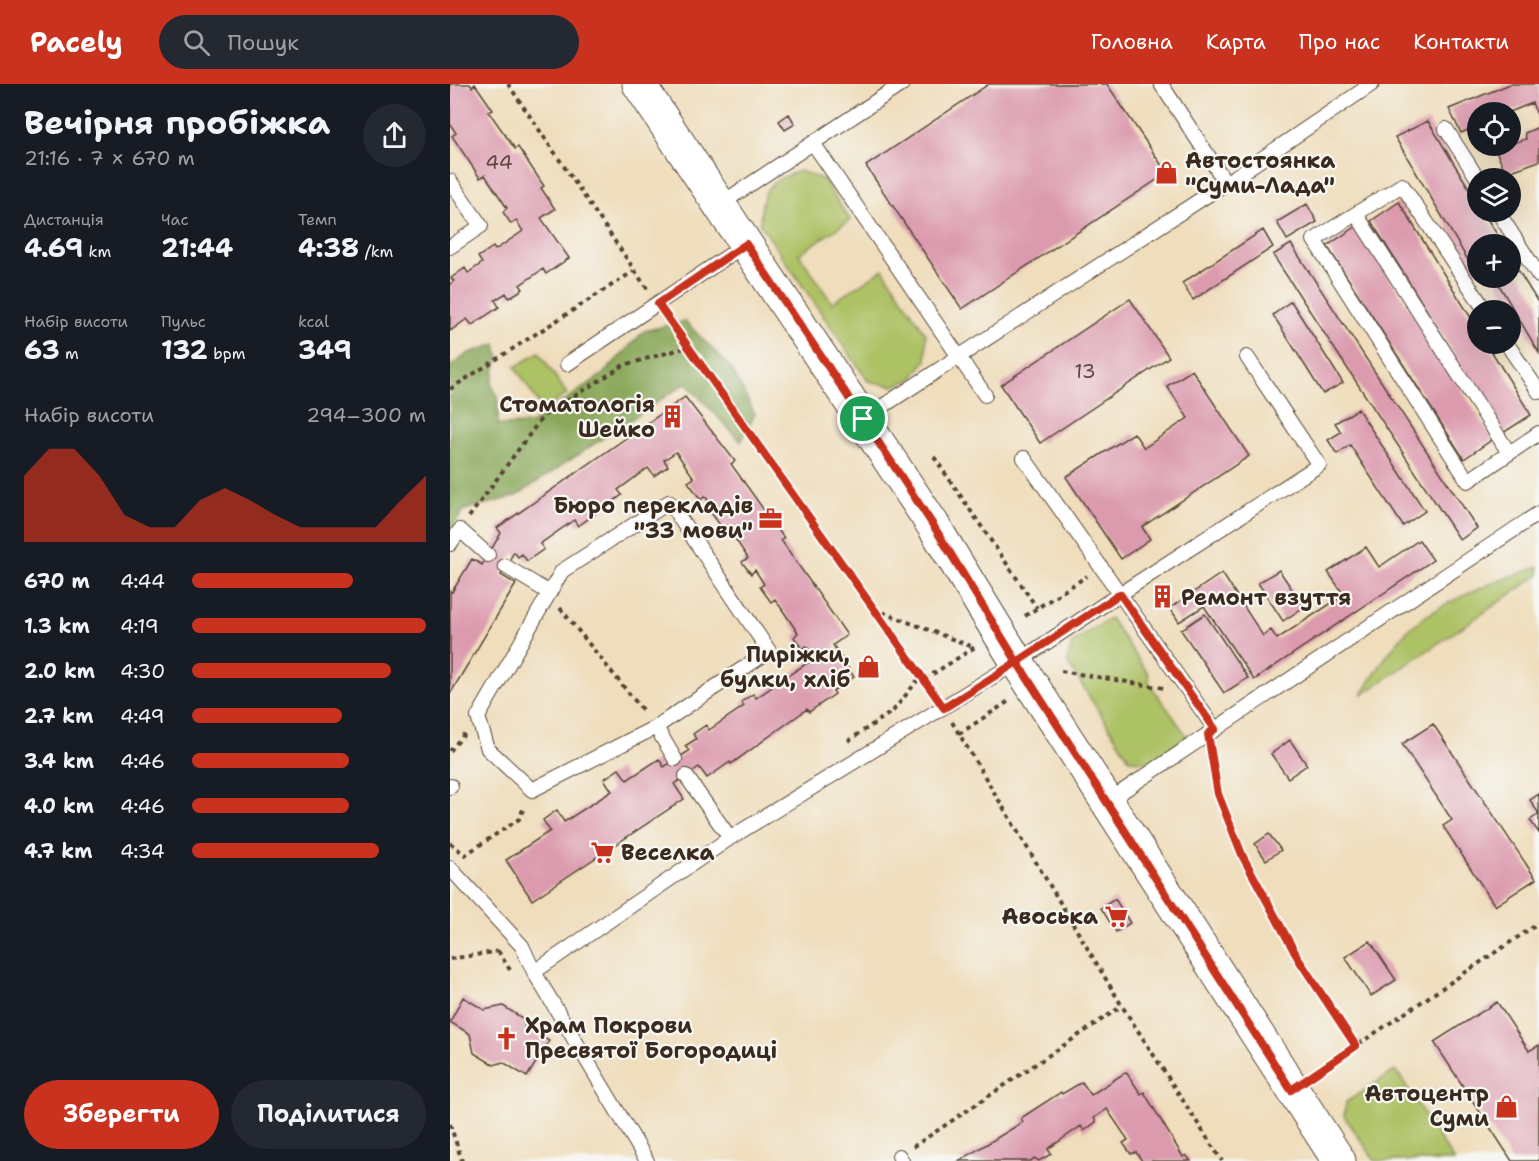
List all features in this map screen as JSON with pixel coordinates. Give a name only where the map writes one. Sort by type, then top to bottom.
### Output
[{"type":"main road","points":[[639,84],[933,525],[1017,662],[1291,1090],[1339,1161]]},
{"type":"lane","points":[[719,205],[902,84]]},
{"type":"lane","points":[[1161,84],[1226,183]]},
{"type":"lane","points":[[863,419],[1226,183],[1372,84]]},
{"type":"lane","points":[[1446,129],[1471,168]]},
{"type":"lane","points":[[813,143],[985,395]]},
{"type":"lane","points":[[450,181],[481,226],[450,248]]},
{"type":"lane","points":[[1478,300],[1402,185],[1314,240],[1468,481],[1539,433]]},
{"type":"lane","points":[[1356,214],[1509,453]]},
{"type":"lane","points":[[1504,222],[1539,276]]},
{"type":"lane","points":[[567,364],[746,244]]},
{"type":"lane","points":[[1514,354],[1539,392]]},
{"type":"lane","points":[[534,972],[730,838],[1017,662],[1319,465],[1247,357]]},
{"type":"lane","points":[[1024,458],[1189,692],[1212,731]]},
{"type":"lane","points":[[669,502],[769,651],[656,727],[532,790],[488,750],[478,717],[562,571],[669,502]]},
{"type":"lane","points":[[1108,801],[1539,513]]},
{"type":"lane","points":[[450,544],[460,530],[488,555]]},
{"type":"lane","points":[[505,566],[548,592]]},
{"type":"lane","points":[[656,727],[675,759]]},
{"type":"lane","points":[[686,776],[730,838]]},
{"type":"lane","points":[[450,868],[522,946],[534,972],[646,1161]]},
{"type":"path","points":[[508,84],[634,271],[873,609],[924,677],[1122,1006],[1222,1161]]},
{"type":"path","points":[[450,389],[634,271]]},
{"type":"path","points":[[460,530],[543,416],[624,365],[688,346]]},
{"type":"path","points":[[934,458],[1037,608]]},
{"type":"path","points":[[1025,616],[1101,567]]},
{"type":"path","points":[[548,592],[656,727]]},
{"type":"path","points":[[873,609],[975,647]]},
{"type":"path","points":[[845,743],[893,711],[924,677],[982,643]]},
{"type":"path","points":[[1061,670],[1189,692]]},
{"type":"path","points":[[960,734],[1010,701]]},
{"type":"path","points":[[1212,731],[1218,794],[1243,857],[1299,960],[1356,1046]]},
{"type":"path","points":[[450,843],[465,855],[519,819],[532,790]]},
{"type":"path","points":[[1291,1090],[1539,923]]},
{"type":"path","points":[[450,959],[522,946]]},
{"type":"path","points":[[901,1159],[1122,1006]]},
{"type":"path","points":[[450,1124],[462,1161]]},
{"type":"green space","points":[[799,171],[823,179],[850,220],[799,254],[832,303],[883,269],[926,334],[926,360],[912,379],[894,386],[868,381],[760,224],[762,203],[768,189],[779,179]]},
{"type":"green space","points":[[685,321],[731,368],[755,414],[741,442],[686,383],[516,496],[464,510],[450,530],[450,367],[469,353],[496,344],[499,357],[491,384],[498,396],[498,425],[531,424],[603,374],[644,331]]},
{"type":"green space","points":[[539,352],[567,394],[543,410],[515,367]]},
{"type":"green space","points":[[1539,567],[1539,575],[1362,695],[1391,649],[1426,616],[1473,591]]},
{"type":"green space","points":[[1110,618],[1149,675],[1149,683],[1187,736],[1151,762],[1130,760],[1067,662],[1072,643]]},
{"type":"green space","points":[[1396,1070],[1454,1161],[1375,1161],[1344,1116],[1346,1102]]},
{"type":"building","points":[[450,84],[470,84],[472,87],[475,84],[493,110],[489,112],[515,149],[518,147],[544,186],[541,188],[555,209],[541,218],[569,258],[546,274],[543,269],[520,285],[523,289],[509,298],[506,293],[495,300],[499,307],[472,325],[467,319],[450,331],[450,284],[454,281],[451,278],[465,268],[468,273],[482,263],[478,257],[493,247],[495,250],[523,231],[516,220],[511,224],[503,212],[507,208],[485,175],[480,178],[452,136],[456,133],[450,124]]},
{"type":"building","points":[[989,84],[1107,84],[1167,173],[962,309],[866,166]]},
{"type":"building","points":[[1510,84],[1539,84],[1539,119],[1532,103],[1521,108],[1521,102],[1467,102],[1467,131],[1461,133],[1449,109]]},
{"type":"building","points":[[789,114],[795,124],[785,130],[779,121]]},
{"type":"building","points":[[1428,121],[1467,185],[1467,222],[1489,222],[1497,234],[1467,234],[1467,258],[1395,137]]},
{"type":"building","points":[[1539,127],[1539,161],[1520,168],[1504,168],[1498,156],[1521,156],[1521,141],[1526,139],[1525,133]]},
{"type":"building","points":[[1399,202],[1467,311],[1467,354],[1493,354],[1531,415],[1503,433],[1371,221]]},
{"type":"building","points":[[1307,204],[1317,222],[1287,240],[1277,222]]},
{"type":"building","points":[[1357,226],[1493,439],[1464,459],[1327,246]]},
{"type":"building","points":[[1263,230],[1273,247],[1193,300],[1182,283]]},
{"type":"building","points":[[1291,244],[1477,528],[1460,540],[1273,255]]},
{"type":"building","points":[[1521,275],[1539,304],[1539,353],[1521,322],[1521,300],[1508,300],[1501,288],[1521,288]]},
{"type":"building","points":[[1130,299],[1169,357],[1040,443],[1001,385]]},
{"type":"building","points":[[1291,301],[1343,383],[1323,394],[1273,315]]},
{"type":"building","points":[[1192,370],[1249,456],[1142,527],[1150,539],[1121,559],[1066,477],[1134,433],[1144,448],[1188,418],[1167,386]]},
{"type":"building","points":[[685,397],[735,461],[731,464],[784,538],[781,540],[847,635],[833,645],[854,677],[833,691],[835,694],[809,712],[807,709],[731,764],[730,762],[707,778],[699,767],[674,784],[684,799],[532,900],[506,860],[550,831],[543,820],[557,810],[564,822],[612,791],[604,779],[619,769],[627,780],[659,759],[664,767],[689,751],[685,746],[696,739],[693,734],[706,725],[709,730],[744,706],[741,702],[753,694],[756,698],[772,687],[769,683],[781,675],[783,679],[815,658],[806,646],[802,649],[794,637],[798,633],[775,599],[771,602],[760,587],[764,584],[755,570],[751,574],[742,562],[748,558],[726,525],[722,528],[710,511],[714,509],[705,496],[701,500],[688,482],[694,478],[676,452],[664,460],[668,466],[654,476],[648,468],[618,490],[622,495],[578,526],[574,520],[540,544],[544,549],[527,561],[522,554],[518,557],[514,552],[501,575],[516,584],[450,694],[450,591],[452,592],[472,559],[482,565],[501,533],[497,528]]},
{"type":"building","points":[[1358,409],[1425,511],[1403,526],[1350,445],[1337,454],[1328,440],[1341,432],[1335,423]]},
{"type":"building","points":[[1419,540],[1433,560],[1254,680],[1204,606],[1179,622],[1170,608],[1222,573],[1263,636],[1271,630],[1277,639],[1344,595],[1328,572],[1366,547],[1379,567]]},
{"type":"building","points":[[1279,570],[1304,607],[1283,621],[1258,583]]},
{"type":"building","name":"Ремонт взуття","points":[[1160,588],[1170,602],[1165,606],[1155,591]]},
{"type":"building","points":[[1205,614],[1248,678],[1224,693],[1181,630]]},
{"type":"building","name":"Пиріжки, булки, хліб","points":[[869,658],[875,670],[868,674],[861,663]]},
{"type":"building","points":[[1433,724],[1536,879],[1495,906],[1443,826],[1452,820],[1402,744]]},
{"type":"building","points":[[1290,740],[1307,765],[1288,778],[1271,754]]},
{"type":"building","points":[[1539,794],[1539,814],[1530,800]]},
{"type":"building","points":[[1539,814],[1539,833],[1530,820]]},
{"type":"building","points":[[1269,834],[1281,850],[1266,860],[1255,844]]},
{"type":"building","name":"Авоська","points":[[1115,899],[1130,923],[1116,932],[1101,908]]},
{"type":"building","points":[[1370,941],[1396,980],[1371,996],[1345,957]]},
{"type":"building","name":"Храм Покрови Пресвятої Богородиці","points":[[463,997],[484,1010],[503,1006],[522,1018],[525,1027],[549,1041],[527,1077],[503,1062],[494,1065],[474,1053],[470,1034],[450,1022]]},
{"type":"building","name":"Автоцентр Суми","points":[[1497,1002],[1529,1051],[1539,1045],[1539,1161],[1512,1161],[1434,1042]]},
{"type":"building","points":[[1126,1072],[1141,1094],[1144,1092],[1183,1157],[1186,1155],[1191,1161],[1142,1161],[1136,1152],[1131,1154],[1123,1143],[1128,1140],[1107,1109],[1094,1118],[1096,1122],[1084,1131],[1081,1126],[1048,1149],[1051,1154],[1039,1161],[1034,1158],[1031,1161],[959,1161],[1023,1122],[1021,1118],[1061,1092],[1062,1094],[1082,1082],[1091,1095]]},
{"type":"place","name":"Автостоянка \"Суми-Лада\"","points":[[1167,173]]},
{"type":"place","name":"Стоматологія Шейко","points":[[673,417]]},
{"type":"place","name":"Бюро перекладів \"33 мови\"","points":[[771,518]]},
{"type":"place","name":"Ремонт взуття","points":[[1163,597]]},
{"type":"place","name":"Пиріжки, булки, хліб","points":[[868,667]]},
{"type":"place","name":"Веселка","points":[[603,852]]},
{"type":"place","name":"Авоська","points":[[1116,916]]},
{"type":"place","name":"Храм Покрови Пресвятої Богородиці","points":[[507,1038]]},
{"type":"place","name":"Автоцентр Суми","points":[[1507,1106]]},
{"type":"route","points":[[863,419],[746,244],[658,304],[944,708],[1017,662],[1291,1090],[1356,1046],[1299,960],[1243,857],[1218,794],[1208,734],[1215,729],[1120,594],[1017,662],[933,525],[863,419]]}]
